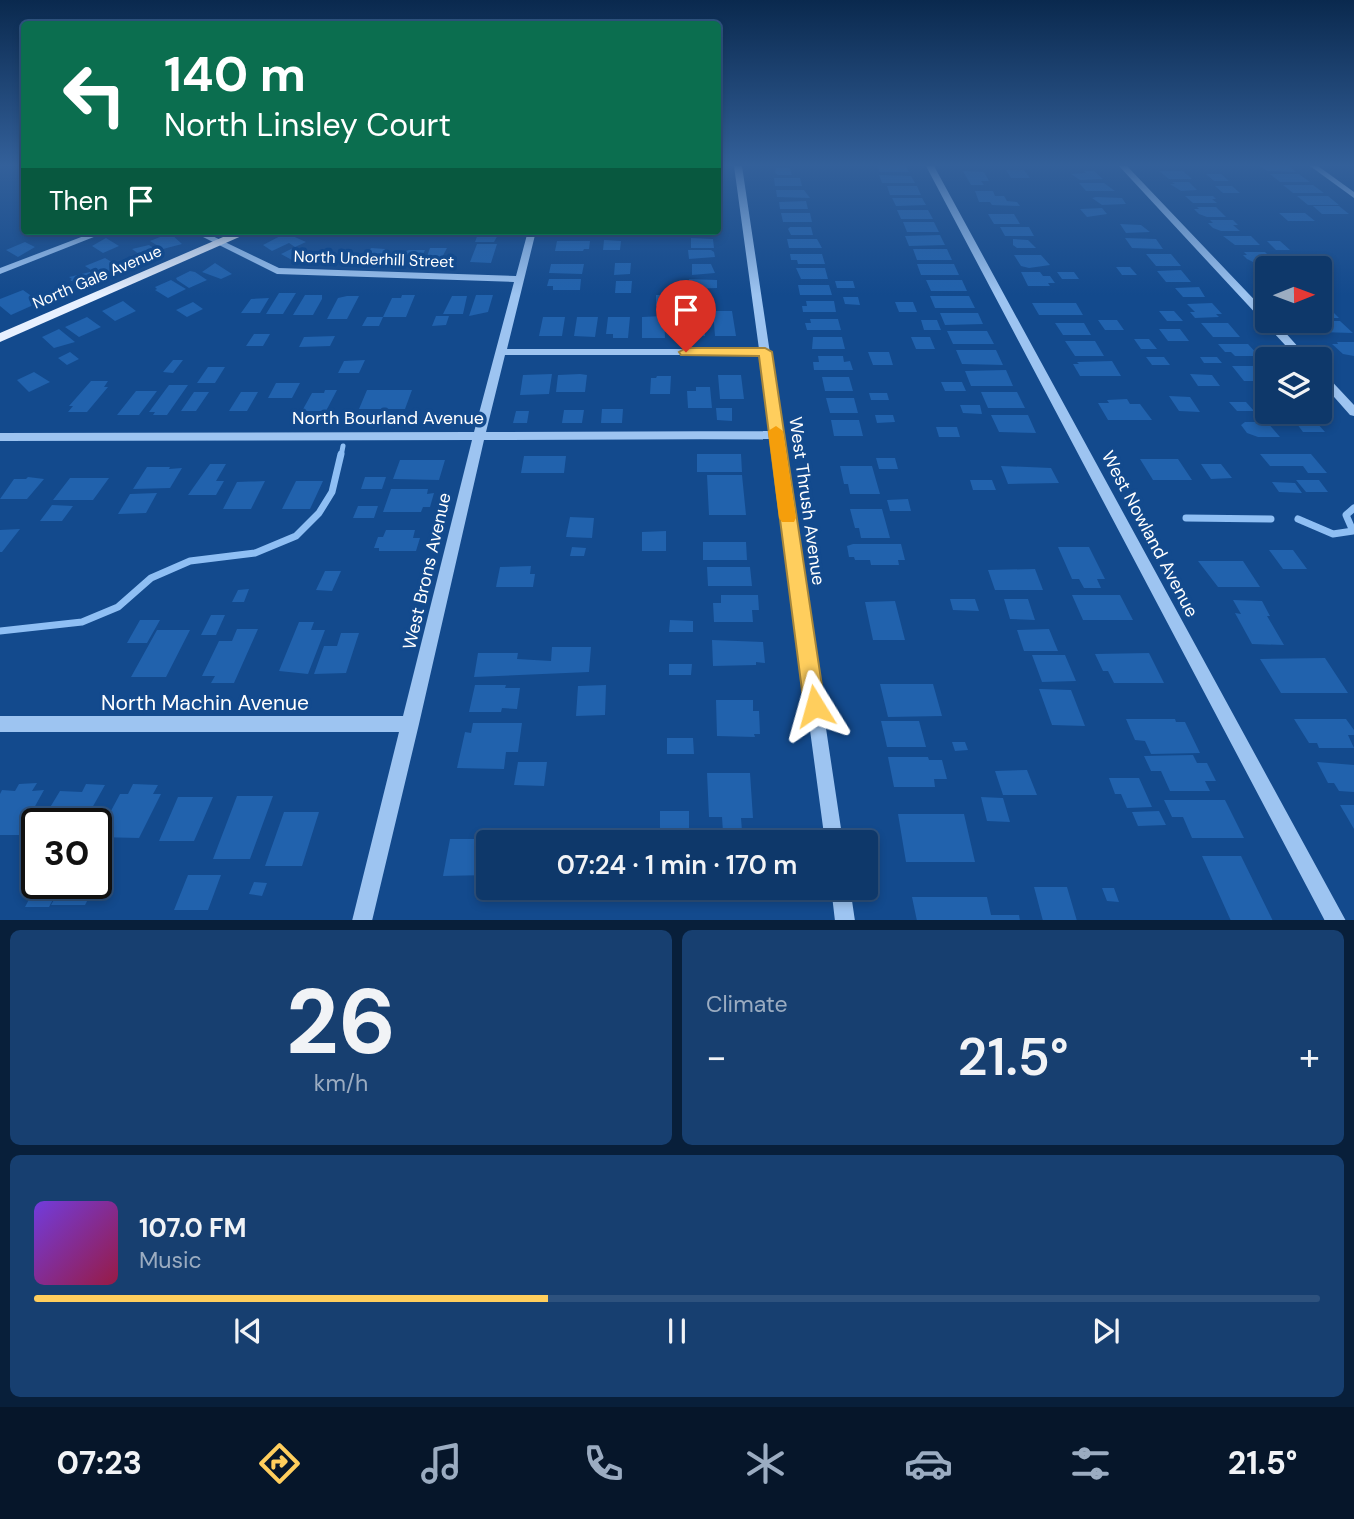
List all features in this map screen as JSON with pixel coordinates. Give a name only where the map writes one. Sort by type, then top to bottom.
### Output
[{"type":"main road","name":"North Gale Avenue","points":[[0,338],[238,235]]},
{"type":"street","name":"West Thrush Avenue","points":[[744,209],[832,830]]},
{"type":"street","name":"West Nowland Avenue","points":[[953,209],[1336,920]]},
{"type":"street","points":[[1163,209],[1255,306]]},
{"type":"street","points":[[0,271],[94,235]]},
{"type":"street","name":"North Underhill Street","points":[[202,235],[277,271],[520,279]]},
{"type":"street","name":"West Brons Avenue","points":[[362,920],[479,435],[531,235]]},
{"type":"street","points":[[1280,333],[1293,347]]},
{"type":"street","points":[[501,352],[765,352]]},
{"type":"street","points":[[1332,388],[1354,412]]},
{"type":"street","name":"North Bourland Avenue","points":[[0,437],[776,435]]},
{"type":"street","name":"North Machin Avenue","points":[[0,724],[411,724]]},
{"type":"street","points":[[842,900],[845,920]]},
{"type":"building","points":[[1080,209],[1103,209],[1107,214],[1087,217]]},
{"type":"building","points":[[1194,209],[1218,209],[1226,217],[1207,217]]},
{"type":"building","points":[[1316,209],[1343,209],[1349,214],[1322,214]]},
{"type":"building","points":[[897,210],[928,210],[933,219],[901,219]]},
{"type":"building","points":[[781,213],[810,213],[812,222],[783,222]]},
{"type":"building","points":[[1279,213],[1305,213],[1315,221],[1288,221]]},
{"type":"building","points":[[988,214],[1014,214],[1020,224],[994,224]]},
{"type":"building","points":[[1210,220],[1233,220],[1238,225],[1233,225],[1240,231],[1221,231],[1208,223],[1213,223]]},
{"type":"building","points":[[903,222],[934,222],[939,232],[907,232]]},
{"type":"building","points":[[1120,224],[1141,225],[1150,232],[1126,233]]},
{"type":"building","points":[[811,227],[813,235],[791,235],[788,229]]},
{"type":"building","points":[[1000,227],[1029,227],[1034,236],[1005,236]]},
{"type":"building","points":[[172,235],[182,244],[163,249],[150,241]]},
{"type":"building","points":[[282,235],[290,235],[306,242],[295,247],[289,243],[272,251],[263,245]]},
{"type":"building","points":[[478,235],[498,235],[494,242],[475,242]]},
{"type":"building","points":[[559,235],[587,235],[587,237]]},
{"type":"building","points":[[940,235],[945,245],[909,246],[905,236]]},
{"type":"building","points":[[1223,236],[1251,236],[1260,245],[1235,245]]},
{"type":"building","points":[[106,238],[119,246],[103,253],[92,246]]},
{"type":"building","points":[[691,238],[713,239],[714,248],[691,248]]},
{"type":"building","points":[[1125,238],[1156,239],[1163,249],[1132,248]]},
{"type":"building","points":[[787,239],[817,239],[822,248],[789,248]]},
{"type":"building","points":[[1013,239],[1028,240],[1036,248],[1017,248],[1013,245]]},
{"type":"building","points":[[604,240],[621,241],[620,250],[603,250]]},
{"type":"building","points":[[557,241],[590,241],[589,249],[583,251],[555,251]]},
{"type":"building","points":[[1267,241],[1280,241],[1290,250],[1276,250]]},
{"type":"building","points":[[25,242],[35,247],[18,257],[6,250]]},
{"type":"building","points":[[477,244],[497,244],[491,263],[470,262]]},
{"type":"building","points":[[149,245],[158,251],[143,257],[132,249]]},
{"type":"building","points":[[293,248],[313,259],[301,265],[281,254]]},
{"type":"building","points":[[371,248],[385,249],[375,267],[361,264]]},
{"type":"building","points":[[430,248],[447,248],[438,265],[424,265]]},
{"type":"building","points":[[913,249],[947,249],[952,260],[917,260]]},
{"type":"building","points":[[425,250],[419,263],[399,266],[404,252]]},
{"type":"building","points":[[688,250],[711,250],[715,257],[689,259]]},
{"type":"building","points":[[1244,252],[1265,252],[1269,256],[1255,256],[1255,263],[1243,255],[1247,255]]},
{"type":"building","points":[[790,254],[822,254],[825,264],[798,264],[797,260],[791,260]]},
{"type":"building","points":[[1146,254],[1171,254],[1181,266],[1156,266]]},
{"type":"building","points":[[1014,255],[1041,255],[1050,265],[1029,268],[1021,266]]},
{"type":"building","points":[[105,258],[120,267],[100,276],[85,266]]},
{"type":"building","points":[[215,263],[232,274],[221,279],[202,272]]},
{"type":"building","points":[[615,263],[631,263],[630,274],[614,275]]},
{"type":"building","points":[[551,264],[584,264],[582,274],[549,273]]},
{"type":"building","points":[[692,264],[711,264],[715,273],[692,275]]},
{"type":"building","points":[[917,264],[954,264],[959,275],[921,275]]},
{"type":"building","points":[[1116,267],[1130,267],[1137,275],[1122,275]]},
{"type":"building","points":[[796,268],[825,268],[828,279],[801,279]]},
{"type":"building","points":[[1181,270],[1191,282],[1166,282],[1157,271]]},
{"type":"building","points":[[190,271],[207,280],[189,288],[177,280],[176,278]]},
{"type":"building","points":[[90,272],[100,281],[84,288],[69,277]]},
{"type":"building","points":[[1021,272],[1040,272],[1043,276],[1050,276],[1055,283],[1048,283],[1050,286],[1028,286]]},
{"type":"building","points":[[1057,272],[1074,272],[1079,279],[1062,279]]},
{"type":"building","points":[[549,279],[581,279],[580,290],[553,290],[553,286],[547,286]]},
{"type":"building","points":[[689,279],[717,280],[717,288],[689,289]]},
{"type":"building","points":[[171,280],[186,289],[168,298],[155,290],[155,287]]},
{"type":"building","points":[[926,280],[962,280],[967,291],[931,291]]},
{"type":"building","points":[[616,281],[632,281],[631,293],[615,293]]},
{"type":"building","points":[[835,281],[853,281],[855,288],[837,288]]},
{"type":"building","points":[[798,285],[829,285],[832,295],[800,295]]},
{"type":"building","points":[[1199,287],[1205,297],[1183,297],[1175,288]]},
{"type":"building","points":[[23,290],[40,302],[11,315],[0,306],[0,299]]},
{"type":"building","points":[[279,293],[296,293],[283,314],[266,314]]},
{"type":"building","points":[[305,295],[322,295],[322,299],[313,315],[293,315]]},
{"type":"building","points":[[402,295],[415,295],[406,317],[383,317],[392,298],[401,298]]},
{"type":"building","points":[[476,295],[493,295],[488,312],[469,316]]},
{"type":"building","points":[[656,295],[675,295],[675,309],[661,309],[661,306],[656,306]]},
{"type":"building","points":[[359,296],[347,319],[327,319],[338,298]]},
{"type":"building","points":[[452,296],[467,296],[463,314],[443,314]]},
{"type":"building","points":[[930,296],[969,296],[975,308],[935,308]]},
{"type":"building","points":[[843,297],[858,297],[860,305],[845,304]]},
{"type":"building","points":[[269,298],[260,313],[241,313],[251,299]]},
{"type":"building","points":[[123,301],[136,311],[115,321],[102,311]]},
{"type":"building","points":[[806,301],[834,301],[836,312],[803,312],[802,306],[807,306]]},
{"type":"building","points":[[193,302],[203,309],[187,317],[176,310]]},
{"type":"building","points":[[895,302],[913,302],[917,312],[899,312]]},
{"type":"building","points":[[1032,303],[1076,303],[1083,315],[1039,315]]},
{"type":"building","points":[[1212,303],[1222,314],[1216,314],[1219,317],[1195,318],[1190,312],[1195,312],[1187,304]]},
{"type":"building","points":[[713,311],[732,311],[736,336],[715,336]]},
{"type":"building","points":[[1159,311],[1174,311],[1183,321],[1167,321]]},
{"type":"building","points":[[940,313],[978,313],[983,324],[945,325]]},
{"type":"building","points":[[436,316],[449,316],[446,325],[432,326]]},
{"type":"building","points":[[664,316],[665,338],[642,338],[642,317]]},
{"type":"building","points":[[87,317],[101,327],[79,337],[65,327]]},
{"type":"building","points":[[367,317],[383,317],[379,326],[362,326]]},
{"type":"building","points":[[543,317],[565,317],[562,336],[539,336]]},
{"type":"building","points":[[577,317],[598,317],[595,337],[574,336]]},
{"type":"building","points":[[608,317],[630,317],[628,338],[613,338],[613,334],[606,334]]},
{"type":"building","points":[[684,318],[705,319],[705,336],[683,336]]},
{"type":"building","points":[[810,319],[838,319],[841,330],[807,330],[805,323],[811,323]]},
{"type":"building","points":[[921,320],[937,320],[941,330],[924,330]]},
{"type":"building","points":[[1098,320],[1117,320],[1124,330],[1105,330]]},
{"type":"building","points":[[1332,321],[1340,321],[1353,333],[1332,332]]},
{"type":"building","points":[[1055,323],[1084,323],[1091,335],[1063,335]]},
{"type":"building","points":[[1201,323],[1228,323],[1240,337],[1213,337]]},
{"type":"building","points":[[59,329],[75,342],[54,348],[42,337]]},
{"type":"building","points":[[1159,329],[1180,329],[1189,341],[1168,341]]},
{"type":"building","points":[[947,331],[987,331],[994,344],[953,344]]},
{"type":"building","points":[[254,334],[270,334],[263,346],[246,346]]},
{"type":"building","points":[[335,336],[330,346],[299,347],[304,337]]},
{"type":"building","points":[[813,337],[842,337],[845,349],[812,349]]},
{"type":"building","points":[[911,337],[930,337],[935,349],[916,349]]},
{"type":"building","points":[[1134,339],[1149,339],[1157,349],[1141,349]]},
{"type":"building","points":[[1065,341],[1095,341],[1104,356],[1075,356]]},
{"type":"building","points":[[1337,342],[1354,342],[1354,356],[1343,354],[1332,344],[1338,344]]},
{"type":"building","points":[[1218,344],[1248,344],[1255,352],[1255,356],[1235,356],[1231,352],[1225,352]]},
{"type":"building","points":[[956,350],[996,350],[1003,365],[962,364]]},
{"type":"building","points":[[70,352],[79,359],[67,365],[58,358]]},
{"type":"building","points":[[868,352],[889,352],[893,365],[873,365]]},
{"type":"building","points":[[818,356],[843,356],[844,362],[850,361],[853,370],[814,370],[813,362],[819,362]]},
{"type":"building","points":[[1146,357],[1164,357],[1170,365],[1152,365]]},
{"type":"building","points":[[1200,357],[1217,357],[1222,363],[1204,363]]},
{"type":"building","points":[[173,360],[183,360],[173,373],[163,372]]},
{"type":"building","points":[[365,360],[359,373],[338,373],[344,361]]},
{"type":"building","points":[[1112,361],[1121,376],[1080,376],[1073,364],[1079,364],[1077,362]]},
{"type":"building","points":[[1232,366],[1255,366],[1255,381],[1244,381]]},
{"type":"building","points":[[208,367],[225,367],[215,383],[197,383]]},
{"type":"building","points":[[1006,370],[1013,386],[971,386],[965,371]]},
{"type":"building","points":[[34,372],[50,382],[29,392],[17,380]]},
{"type":"building","points":[[552,374],[549,394],[520,395],[523,375]]},
{"type":"building","points":[[1190,374],[1212,375],[1220,386],[1198,386]]},
{"type":"building","points":[[558,375],[587,375],[585,392],[556,392]]},
{"type":"building","points":[[718,375],[741,375],[744,399],[720,399]]},
{"type":"building","points":[[671,376],[670,394],[650,394],[651,378]]},
{"type":"building","points":[[822,377],[849,377],[853,391],[825,391]]},
{"type":"building","points":[[91,381],[108,381],[104,387],[108,387],[87,412],[68,412],[73,406],[69,406]]},
{"type":"building","points":[[941,382],[962,382],[966,391],[945,391]]},
{"type":"building","points":[[276,383],[300,383],[292,398],[268,398]]},
{"type":"building","points":[[169,385],[188,385],[167,415],[153,415],[155,412],[149,412]]},
{"type":"building","points":[[696,387],[710,387],[712,408],[688,408],[687,391],[696,391]]},
{"type":"building","points":[[325,390],[337,390],[326,411],[302,411],[312,393],[324,393]]},
{"type":"building","points":[[367,390],[412,390],[405,409],[359,409]]},
{"type":"building","points":[[136,391],[157,391],[139,415],[117,415]]},
{"type":"building","points":[[194,392],[209,392],[196,411],[181,411]]},
{"type":"building","points":[[241,392],[258,392],[247,411],[229,411]]},
{"type":"building","points":[[981,392],[1017,392],[1025,408],[988,408]]},
{"type":"building","points":[[869,393],[887,393],[889,400],[871,400]]},
{"type":"building","points":[[1169,396],[1190,397],[1200,412],[1179,411]]},
{"type":"building","points":[[826,398],[854,398],[858,413],[830,413]]},
{"type":"building","points":[[1127,399],[1130,404],[1140,404],[1152,420],[1108,420],[1098,403]]},
{"type":"building","points":[[1229,402],[1246,402],[1254,411],[1237,411]]},
{"type":"building","points":[[960,405],[980,405],[982,414],[963,413]]},
{"type":"building","points":[[716,408],[732,408],[732,421],[717,420]]},
{"type":"building","points":[[602,409],[623,409],[622,423],[601,423]]},
{"type":"building","points":[[564,410],[584,410],[582,423],[562,423]]},
{"type":"building","points":[[516,411],[529,411],[527,423],[513,423]]},
{"type":"building","points":[[875,415],[893,415],[895,422],[877,423]]},
{"type":"building","points":[[991,415],[1028,415],[1036,433],[999,432]]},
{"type":"building","points":[[831,420],[859,420],[863,436],[834,436]]},
{"type":"building","points":[[1245,422],[1269,424],[1280,437],[1258,437],[1247,433],[1241,425]]},
{"type":"building","points":[[1297,424],[1318,424],[1325,432],[1303,432]]},
{"type":"building","points":[[936,427],[957,427],[960,437],[939,437]]},
{"type":"building","points":[[697,454],[741,454],[742,472],[697,472]]},
{"type":"building","points":[[1260,454],[1311,454],[1327,473],[1308,473],[1303,466],[1270,466]]},
{"type":"building","points":[[524,456],[566,456],[564,473],[521,473]]},
{"type":"building","points":[[876,458],[895,458],[898,469],[879,469]]},
{"type":"building","points":[[1140,459],[1178,459],[1192,480],[1153,480]]},
{"type":"building","points":[[400,460],[445,460],[439,480],[393,479]]},
{"type":"building","points":[[210,464],[226,464],[216,481],[224,481],[216,495],[188,495]]},
{"type":"building","points":[[1201,464],[1221,464],[1232,478],[1211,479]]},
{"type":"building","points":[[840,466],[872,466],[880,494],[850,494],[848,484],[844,484]]},
{"type":"building","points":[[1001,466],[1051,468],[1059,483],[1008,484]]},
{"type":"building","points":[[147,467],[182,468],[170,488],[133,489]]},
{"type":"building","points":[[707,475],[742,475],[746,515],[709,515]]},
{"type":"building","points":[[365,477],[386,477],[382,489],[361,489]]},
{"type":"building","points":[[70,478],[109,478],[93,500],[53,500]]},
{"type":"building","points":[[14,479],[44,479],[27,499],[0,499]]},
{"type":"building","points":[[970,480],[992,480],[996,490],[973,490]]},
{"type":"building","points":[[1296,480],[1319,480],[1328,492],[1306,492]]},
{"type":"building","points":[[265,481],[251,509],[223,509],[237,482]]},
{"type":"building","points":[[296,481],[323,481],[310,509],[282,509]]},
{"type":"building","points":[[1272,482],[1295,483],[1302,493],[1279,492]]},
{"type":"building","points":[[391,489],[428,489],[427,494],[434,493],[430,507],[423,507],[421,512],[383,512]]},
{"type":"building","points":[[157,493],[146,513],[118,514],[130,494]]},
{"type":"building","points":[[908,499],[911,511],[890,511],[887,500]]},
{"type":"building","points":[[52,505],[73,506],[62,521],[40,521]]},
{"type":"building","points":[[358,506],[378,506],[374,518],[353,518]]},
{"type":"building","points":[[850,509],[882,509],[890,538],[861,538]]},
{"type":"building","points":[[570,517],[594,518],[592,538],[566,537]]},
{"type":"building","points":[[20,529],[2,552],[0,552],[0,530]]},
{"type":"building","points":[[386,530],[415,530],[413,538],[420,538],[416,551],[379,551],[379,548],[374,548],[378,537],[383,537]]},
{"type":"building","points":[[666,531],[666,551],[642,551],[642,532]]},
{"type":"building","points":[[703,542],[746,542],[747,560],[703,560]]},
{"type":"building","points":[[901,544],[905,560],[898,560],[899,565],[871,565],[870,560],[855,560],[854,557],[849,557],[847,546]]},
{"type":"building","points":[[572,547],[586,548],[584,556],[570,556]]},
{"type":"building","points":[[1058,547],[1089,547],[1105,579],[1097,579],[1101,588],[1084,588],[1079,579],[1072,579]]},
{"type":"building","points":[[1269,550],[1293,550],[1307,569],[1283,569]]},
{"type":"building","points":[[1198,561],[1243,561],[1260,587],[1218,587]]},
{"type":"building","points":[[531,566],[530,574],[535,574],[533,587],[496,587],[500,567]]},
{"type":"building","points":[[707,567],[750,567],[752,586],[708,586]]},
{"type":"building","points":[[1035,569],[1043,590],[995,590],[988,570]]},
{"type":"building","points":[[325,571],[341,571],[332,591],[316,590]]},
{"type":"building","points":[[249,589],[244,602],[232,602],[238,590]]},
{"type":"building","points":[[721,595],[758,595],[759,610],[752,610],[753,622],[714,622],[713,603],[721,603]]},
{"type":"building","points":[[1072,595],[1120,595],[1133,620],[1083,620]]},
{"type":"building","points":[[950,599],[975,599],[979,611],[953,610]]},
{"type":"building","points":[[1004,599],[1028,599],[1035,620],[1010,619]]},
{"type":"building","points":[[1233,600],[1262,601],[1270,616],[1267,616],[1284,645],[1252,644],[1235,613],[1241,614]]},
{"type":"building","points":[[895,601],[905,640],[873,640],[865,602]]},
{"type":"building","points":[[211,615],[225,615],[216,635],[201,635]]},
{"type":"building","points":[[140,620],[160,620],[147,643],[127,643]]},
{"type":"building","points":[[670,620],[693,621],[693,632],[669,632]]},
{"type":"building","points":[[299,622],[314,622],[311,630],[325,630],[308,674],[279,671]]},
{"type":"building","points":[[237,629],[258,629],[234,683],[211,683],[215,676],[202,676],[219,641],[232,641]]},
{"type":"building","points":[[1049,629],[1058,651],[1024,651],[1017,630]]},
{"type":"building","points":[[157,630],[190,630],[166,677],[131,677]]},
{"type":"building","points":[[341,633],[359,633],[346,673],[314,674],[324,646],[337,646]]},
{"type":"building","points":[[712,640],[763,642],[765,663],[713,666]]},
{"type":"building","points":[[552,647],[591,647],[589,672],[474,677],[478,653],[518,653],[517,659],[551,661]]},
{"type":"building","points":[[1149,653],[1164,683],[1114,683],[1108,671],[1103,671],[1095,654]]},
{"type":"building","points":[[1032,655],[1065,655],[1076,681],[1042,682]]},
{"type":"building","points":[[1325,658],[1348,693],[1281,693],[1260,659]]},
{"type":"building","points":[[669,664],[692,664],[691,675],[669,675]]},
{"type":"building","points":[[880,684],[933,684],[942,716],[888,717]]},
{"type":"building","points":[[475,685],[520,688],[517,709],[469,712]]},
{"type":"building","points":[[606,685],[605,715],[576,716],[578,686]]},
{"type":"building","points":[[1039,689],[1071,690],[1085,726],[1052,725]]},
{"type":"building","points":[[716,700],[753,700],[753,711],[759,711],[760,734],[754,734],[755,737],[717,736]]},
{"type":"building","points":[[1126,719],[1175,719],[1176,722],[1185,722],[1200,753],[1151,754],[1145,741],[1135,740]]},
{"type":"building","points":[[1294,719],[1346,719],[1354,730],[1354,735],[1348,735],[1354,748],[1319,748],[1317,743],[1309,743]]},
{"type":"building","points":[[881,721],[919,721],[926,747],[887,747]]},
{"type":"building","points":[[473,723],[522,723],[518,752],[506,752],[504,769],[457,768],[465,732],[471,733]]},
{"type":"building","points":[[667,738],[693,738],[694,754],[667,754]]},
{"type":"building","points":[[952,742],[965,742],[968,750],[955,751]]},
{"type":"building","points":[[1193,755],[1197,763],[1207,763],[1216,781],[1205,781],[1210,791],[1170,791],[1161,771],[1151,771],[1144,756]]},
{"type":"building","points":[[888,757],[928,757],[929,760],[942,760],[947,779],[934,779],[935,787],[894,787]]},
{"type":"building","points":[[518,762],[547,762],[544,786],[514,785]]},
{"type":"building","points":[[1317,762],[1354,765],[1354,792],[1339,791],[1334,783],[1328,783]]},
{"type":"building","points":[[1027,770],[1037,795],[1003,795],[995,771]]},
{"type":"building","points":[[707,773],[750,773],[753,818],[741,818],[742,830],[723,830],[722,817],[709,817]]},
{"type":"building","points":[[1109,778],[1139,778],[1152,807],[1127,808],[1121,794],[1115,794]]},
{"type":"building","points":[[37,783],[32,791],[44,790],[34,808],[21,808],[19,835],[0,835],[0,794],[2,790],[15,791],[19,784]]},
{"type":"building","points":[[86,784],[105,785],[92,808],[50,808],[60,791],[82,792]]},
{"type":"building","points":[[133,784],[158,785],[153,794],[161,794],[139,838],[112,837],[112,809],[120,794],[128,794]]},
{"type":"building","points":[[237,796],[273,796],[250,859],[213,859]]},
{"type":"building","points":[[178,797],[213,797],[194,841],[159,841]]},
{"type":"building","points":[[981,797],[1003,798],[1010,822],[987,821]]},
{"type":"building","points":[[1164,800],[1225,800],[1244,838],[1192,838],[1183,817],[1172,817]]},
{"type":"building","points":[[1340,805],[1354,805],[1354,829]]},
{"type":"building","points":[[660,811],[689,811],[689,830],[660,830]]},
{"type":"building","points":[[1159,811],[1166,825],[1138,826],[1132,812]]},
{"type":"building","points":[[284,812],[319,812],[302,866],[265,866]]},
{"type":"building","points":[[898,814],[964,814],[975,862],[906,862]]},
{"type":"building","points":[[450,839],[476,839],[476,875],[443,876]]},
{"type":"building","points":[[1202,856],[1241,856],[1273,920],[1231,920]]},
{"type":"building","points":[[188,875],[221,875],[208,910],[174,910]]},
{"type":"building","points":[[254,882],[267,883],[262,896],[249,894]]},
{"type":"building","points":[[1034,887],[1067,887],[1077,920],[1043,920]]},
{"type":"building","points":[[1102,888],[1114,888],[1119,902],[1107,901]]},
{"type":"building","points":[[912,897],[987,897],[991,915],[1019,915],[1020,920],[917,920]]},
{"type":"building","points":[[29,899],[53,899],[49,907],[25,907]]},
{"type":"building","points":[[54,899],[88,899],[85,905],[51,905]]},
{"type":"waterway","points":[[341,456],[343,446]]},
{"type":"waterway","points":[[0,631],[82,622],[118,607],[151,578],[190,561],[255,553],[296,536],[319,513],[332,492],[341,454]]},
{"type":"waterway","points":[[1298,519],[1333,534],[1353,531],[1346,515],[1354,508]]},
{"type":"waterway","points":[[1186,518],[1271,519]]},
{"type":"slow traffic","points":[[776,431],[788,518]]},
{"type":"route","points":[[686,352],[765,352],[815,706]]}]
